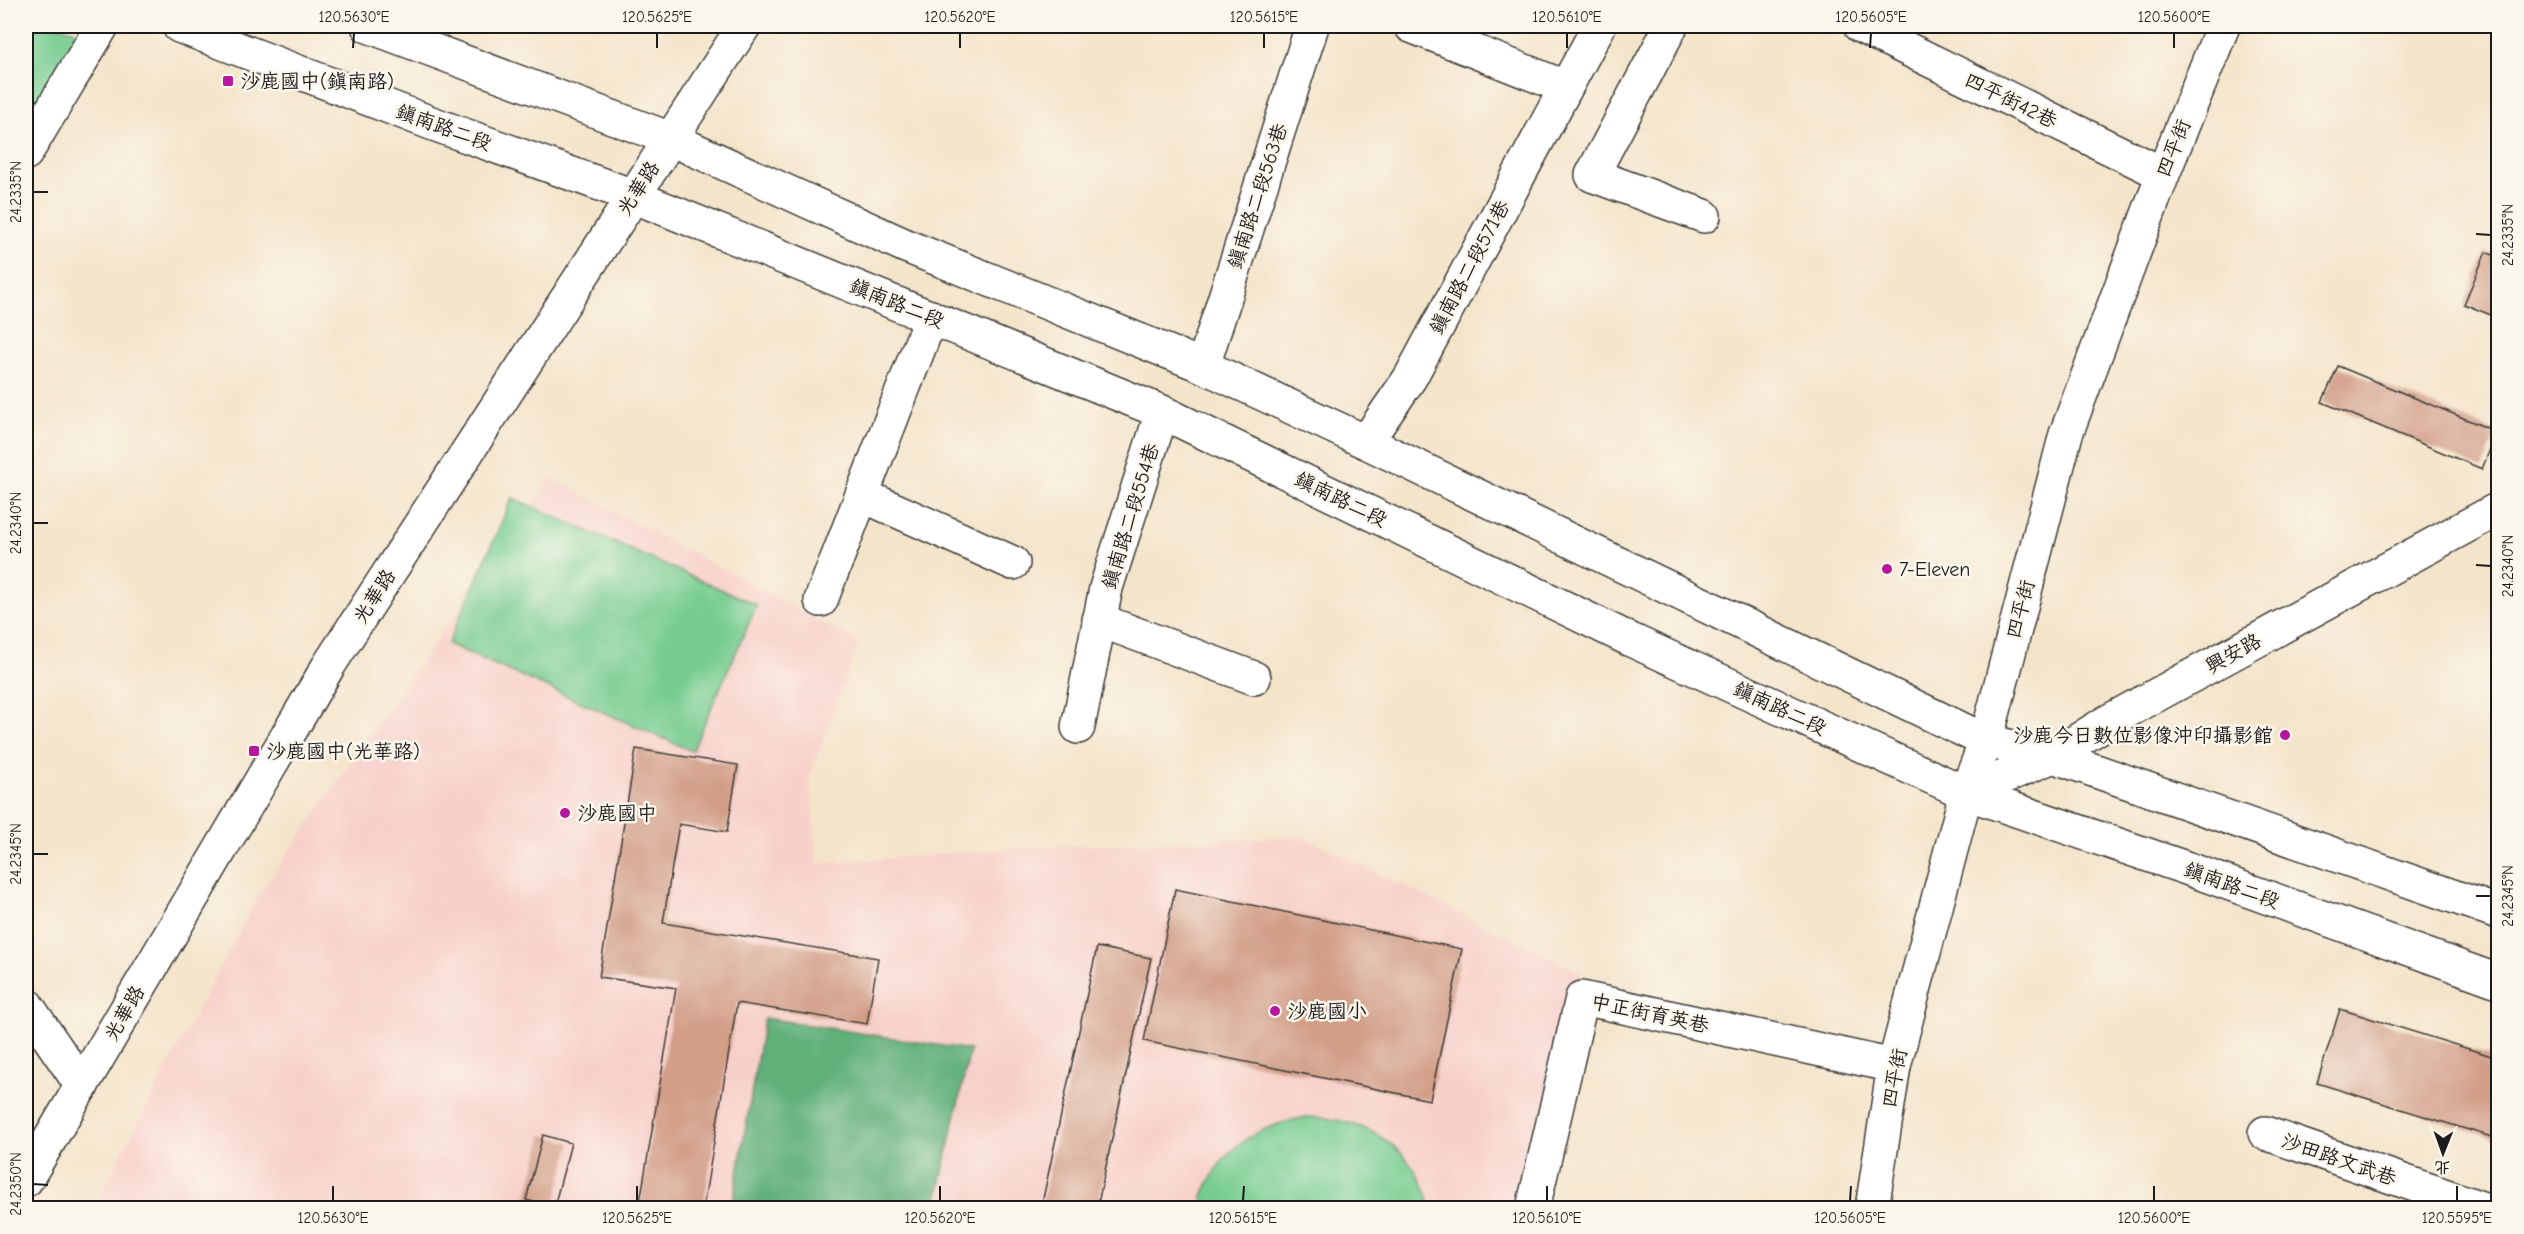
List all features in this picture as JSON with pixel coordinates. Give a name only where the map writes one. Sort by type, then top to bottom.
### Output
[{"type":"street","points":[[26,153],[102,26]]},
{"type":"street","name":"鎮南路二段","points":[[179,26],[431,123],[633,196],[1162,412],[1631,640],[1966,793],[2189,869],[2499,981]]},
{"type":"street","points":[[368,26],[671,139],[906,246],[1203,366],[1366,442],[1986,741],[2053,756],[2499,912]]},
{"type":"street","name":"光華路","points":[[26,1180],[34,1148],[82,1086],[329,665],[744,26]]},
{"type":"street","name":"鎮南路二段563巷","points":[[1203,366],[1312,26]]},
{"type":"street","points":[[1411,26],[1565,87]]},
{"type":"street","name":"鎮南路二段571巷","points":[[1366,442],[1410,378],[1599,26]]},
{"type":"street","points":[[1671,26],[1592,175],[1704,216]]},
{"type":"street","name":"四平街42巷","points":[[1860,26],[2163,174]]},
{"type":"street","name":"四平街","points":[[1872,1209],[1894,1066],[1966,793],[1986,741],[2066,434],[2163,174],[2223,26]]},
{"type":"street","points":[[821,600],[931,317]]},
{"type":"street","name":"鎮南路二段554巷","points":[[1078,727],[1106,588],[1162,412]]},
{"type":"street","points":[[862,495],[1013,563]]},
{"type":"street","name":"興安路","points":[[1966,793],[2053,756],[2107,722],[2499,509]]},
{"type":"street","points":[[1100,620],[1254,678]]},
{"type":"street","name":"中正街育英巷","points":[[1533,1209],[1582,998],[1894,1066]]},
{"type":"street","points":[[26,1004],[82,1086]]},
{"type":"street","name":"沙田路文武巷","points":[[2265,1133],[2481,1209]]},
{"type":"shaded area","name":"沙鹿國中","points":[[550,477],[859,642],[809,777],[818,864],[1015,848],[1304,837],[1582,973],[1522,1208],[93,1208],[257,898]]},
{"type":"green space","points":[[26,26],[60,26],[84,34],[26,120]]},
{"type":"green space","points":[[512,498],[757,605],[692,751],[448,644]]},
{"type":"green space","points":[[764,1018],[970,1050],[935,1208],[732,1208]]},
{"type":"green space","points":[[1307,1117],[1350,1123],[1386,1140],[1414,1169],[1424,1187],[1431,1208],[1200,1208],[1206,1188],[1215,1171],[1238,1145],[1269,1127]]},
{"type":"building","points":[[2486,252],[2498,257],[2498,318],[2464,304]]},
{"type":"building","points":[[2338,366],[2497,432],[2482,469],[2322,402]]},
{"type":"building","points":[[636,749],[738,765],[727,832],[679,824],[663,923],[878,958],[867,1024],[737,1003],[703,1208],[639,1208],[676,988],[599,977]]},
{"type":"building","points":[[1175,889],[1462,949],[1430,1100],[1144,1041]]},
{"type":"building","points":[[1097,947],[1151,958],[1097,1208],[1041,1208]]},
{"type":"building","points":[[2340,1009],[2498,1058],[2498,1139],[2317,1083]]},
{"type":"building","points":[[543,1135],[571,1143],[554,1207],[526,1200]]},
{"type":"place","name":"沙鹿國中(鎮南路)","points":[[228,81]]},
{"type":"place","name":"7-Eleven","points":[[1887,569]]},
{"type":"place","name":"沙鹿今日數位影像沖印攝影館","points":[[2285,735]]},
{"type":"place","name":"沙鹿國中(光華路)","points":[[254,751]]},
{"type":"place","name":"沙鹿國中","points":[[565,813]]},
{"type":"place","name":"沙鹿國小","points":[[1275,1011]]}]
